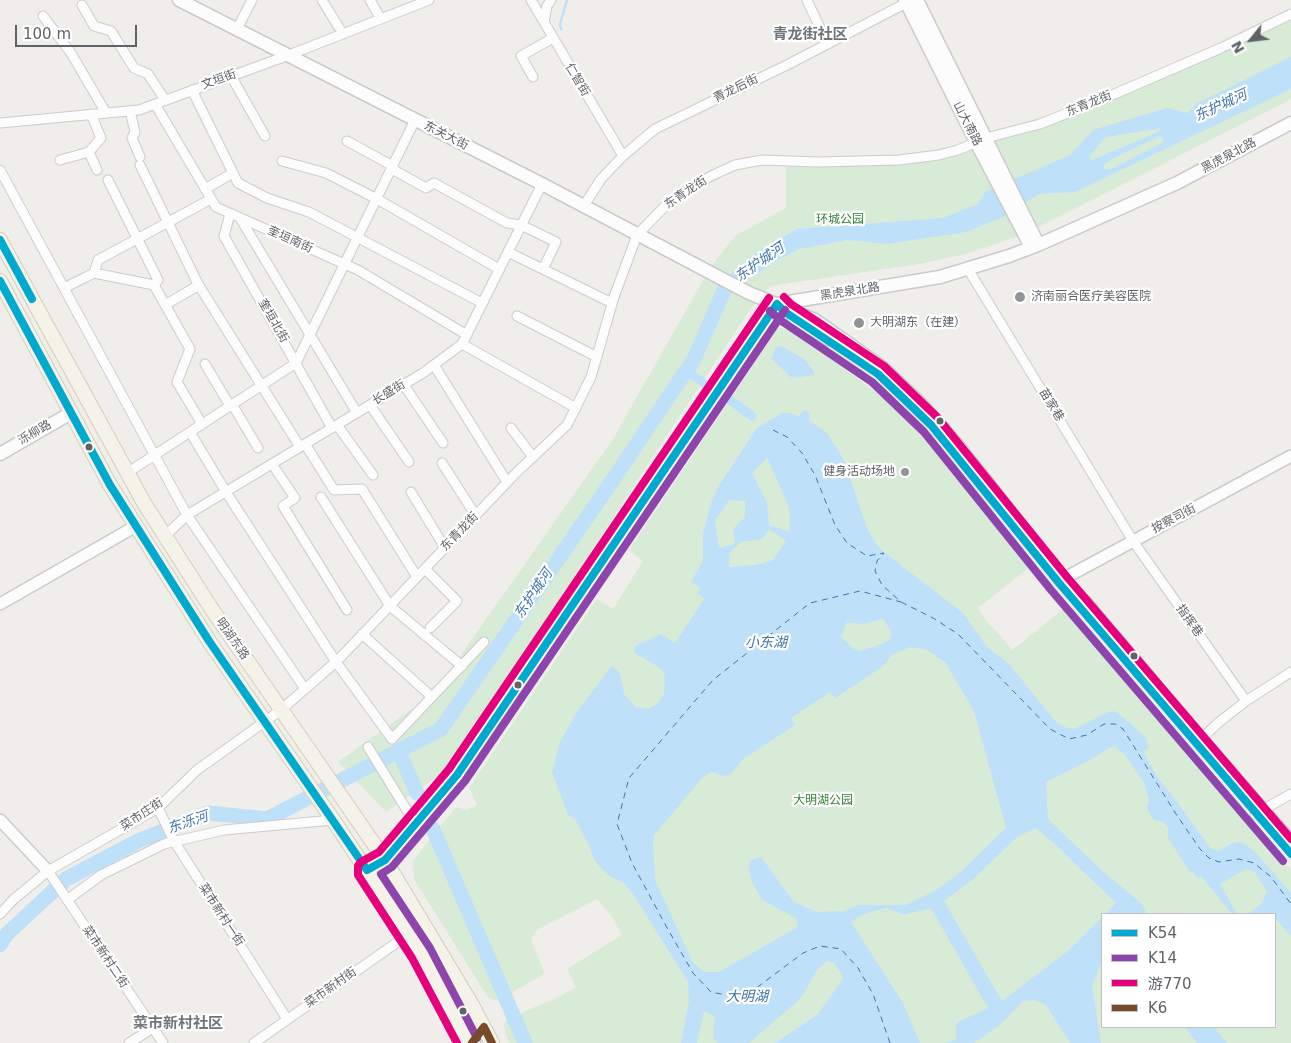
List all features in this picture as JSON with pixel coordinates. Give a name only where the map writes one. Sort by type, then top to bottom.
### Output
[{"type":"main road","name":"东关大街","points":[[179,0],[542,184],[712,274],[777,304]]},
{"type":"main road","name":"山大南路","points":[[910,1],[1035,246]]},
{"type":"main road","name":"黑虎泉北路","points":[[777,304],[940,277],[1035,246],[1177,183],[1291,123]]},
{"type":"main road","name":"明湖东路","points":[[0,240],[127,473],[165,536],[313,759],[385,860],[492,1043]]},
{"type":"main road","name":"明湖东路","points":[[0,282],[110,485],[209,641],[409,934],[421,953],[468,1043]]},
{"type":"main road","points":[[367,870],[385,860],[416,826],[457,775],[777,304],[785,312],[878,374],[914,407],[1060,581],[1259,811],[1291,842]]},
{"type":"main road","name":"泺柳路","points":[[0,454],[71,413]]},
{"type":"main road","points":[[1060,581],[1086,603],[1201,739],[1291,854]]},
{"type":"street","points":[[237,29],[252,0]]},
{"type":"street","points":[[322,0],[343,34]]},
{"type":"street","points":[[370,0],[381,19]]},
{"type":"street","name":"文垣街","points":[[0,123],[138,110],[289,55],[428,0]]},
{"type":"street","name":"仁智街","points":[[531,0],[623,156]]},
{"type":"street","points":[[544,22],[547,6],[551,0]]},
{"type":"street","points":[[806,0],[827,43]]},
{"type":"street","name":"青龙后街","points":[[583,207],[601,179],[623,156],[655,129],[787,65],[910,1]]},
{"type":"street","points":[[82,5],[94,26],[111,31],[134,68],[148,74],[165,100]]},
{"type":"street","name":"东青龙街","points":[[281,710],[336,662],[507,482],[567,425],[591,377],[612,304],[637,235],[669,202],[712,176],[735,165],[762,160],[816,162],[899,160],[939,155],[958,150],[1040,124],[1103,99],[1221,48],[1291,14]]},
{"type":"street","points":[[43,16],[71,53],[106,113]]},
{"type":"street","points":[[532,77],[521,56],[553,38]]},
{"type":"street","points":[[231,76],[265,136]]},
{"type":"street","points":[[192,90],[238,182],[267,198],[309,212],[482,303]]},
{"type":"street","name":"奎垣南街","points":[[154,104],[216,207],[358,270],[468,335]]},
{"type":"street","points":[[130,110],[135,132],[132,138],[167,223],[199,285],[261,386],[334,490],[362,489],[417,577]]},
{"type":"street","points":[[60,160],[89,152],[101,138],[91,114]]},
{"type":"street","points":[[127,473],[296,363],[415,120]]},
{"type":"street","points":[[347,141],[426,188],[434,183],[507,223],[521,225],[556,242],[543,269]]},
{"type":"street","points":[[89,152],[97,170]]},
{"type":"street","points":[[282,161],[326,173],[377,199],[499,269]]},
{"type":"street","points":[[0,170],[187,515],[305,689]]},
{"type":"street","points":[[205,189],[233,173]]},
{"type":"street","points":[[108,180],[158,280],[154,285]]},
{"type":"street","name":"长盛街","points":[[165,536],[187,515],[404,385],[462,344],[542,184]]},
{"type":"street","points":[[94,273],[98,260],[211,199]]},
{"type":"street","name":"奎垣北街","points":[[230,214],[224,236],[334,426],[373,475]]},
{"type":"street","points":[[240,218],[357,412]]},
{"type":"street","points":[[508,252],[612,304]]},
{"type":"street","name":"苗家巷","points":[[968,269],[1133,541]]},
{"type":"street","points":[[64,288],[94,273],[154,285],[190,349],[177,382],[202,424]]},
{"type":"street","points":[[165,305],[199,285]]},
{"type":"street","points":[[517,316],[597,358]]},
{"type":"street","points":[[462,344],[576,408]]},
{"type":"street","points":[[205,364],[258,448]]},
{"type":"street","points":[[434,365],[507,482]]},
{"type":"street","points":[[404,385],[443,443]]},
{"type":"street","points":[[370,405],[410,462]]},
{"type":"street","points":[[511,428],[533,457]]},
{"type":"street","points":[[190,432],[226,492],[336,662],[392,739],[484,642]]},
{"type":"street","name":"按察司街","points":[[1060,581],[1291,456]]},
{"type":"street","points":[[442,463],[476,516]]},
{"type":"street","points":[[272,464],[295,498],[283,506],[347,610]]},
{"type":"street","points":[[411,492],[445,548]]},
{"type":"street","points":[[320,497],[390,606],[462,666]]},
{"type":"street","points":[[0,604],[136,526]]},
{"type":"street","name":"指挥巷","points":[[1133,541],[1246,701]]},
{"type":"street","points":[[425,569],[457,601],[430,628]]},
{"type":"street","points":[[362,634],[432,697]]},
{"type":"street","points":[[1201,739],[1246,701],[1291,672]]},
{"type":"street","name":"菜市庄街","points":[[0,914],[14,899],[48,871],[160,812],[197,770],[281,710]]},
{"type":"street","points":[[368,746],[416,826]]},
{"type":"street","points":[[1259,811],[1291,794]]},
{"type":"street","name":"菜市新村一街","points":[[160,812],[173,839],[288,1019]]},
{"type":"street","points":[[0,820],[48,871]]},
{"type":"street","points":[[65,896],[101,875],[173,839],[224,830],[333,820]]},
{"type":"street","name":"菜市新村二街","points":[[48,871],[163,1043]]},
{"type":"street","name":"菜市新村街","points":[[254,1043],[409,934]]},
{"type":"street","points":[[472,1043],[484,1027]]},
{"type":"street","points":[[129,1043],[153,1028]]},
{"type":"green space","name":"环城公园","points":[[1291,14],[1291,99],[1025,234],[966,254],[919,264],[770,286],[749,311],[447,770],[386,812],[338,762],[434,693],[613,439],[710,268],[735,236],[786,208],[786,167],[940,161],[1081,109]]},
{"type":"green space","name":"大明湖公园","points":[[778,328],[786,329],[840,365],[910,418],[1031,566],[978,608],[988,623],[1012,650],[1065,608],[1291,870],[1291,1043],[510,1043],[506,1036],[504,1025],[508,1018],[557,998],[576,987],[567,969],[622,935],[612,917],[597,899],[537,930],[532,938],[532,943],[544,971],[543,975],[500,999],[494,1000],[487,996],[414,879],[413,861],[456,807],[467,810],[477,805],[469,788],[597,599],[613,609],[643,561],[629,550]]},
{"type":"water","points":[[1291,57],[1291,89],[1075,192],[1039,194],[1003,217],[966,232],[887,244],[848,240],[799,249],[761,269],[745,260],[797,229],[943,218],[978,204],[985,192],[1070,155],[1093,130],[1167,108],[1187,113],[1196,104]],"holes":[[[1160,128],[1160,131],[1090,161],[1090,155],[1106,137]],[[1160,136],[1163,138],[1162,143],[1111,169],[1104,169],[1104,165],[1112,159]]]},
{"type":"water","points":[[778,346],[804,359],[815,375],[792,378],[772,359],[775,348]]},
{"type":"water","name":"小东湖","points":[[782,413],[805,418],[827,433],[844,460],[867,528],[875,543],[885,553],[963,613],[987,647],[1009,664],[1056,722],[1064,727],[1075,729],[1108,712],[1114,711],[1145,737],[1149,748],[1143,751],[1157,777],[1210,848],[1218,851],[1233,843],[1245,844],[1255,852],[1291,893],[1291,936],[1276,919],[1276,913],[1249,913],[1262,903],[1267,891],[1254,871],[1246,869],[1220,884],[1236,913],[1231,913],[1201,876],[1197,878],[1193,872],[1190,872],[1168,838],[1168,827],[1163,822],[1154,820],[1147,809],[1149,799],[1144,783],[1126,756],[1114,745],[1092,759],[1046,782],[1048,819],[1101,870],[1141,903],[1146,913],[1106,913],[1116,903],[1036,828],[1017,837],[972,880],[944,901],[1002,1001],[1068,951],[1101,918],[1101,964],[1092,985],[1101,1043],[1070,1043],[1046,1005],[1034,1000],[1023,1001],[1001,1024],[974,1043],[945,1043],[956,1040],[956,1025],[958,1022],[988,1008],[931,908],[904,915],[887,908],[864,914],[851,922],[903,1003],[920,1043],[775,1043],[817,1015],[839,985],[843,976],[834,963],[827,961],[817,970],[801,998],[749,1043],[718,1043],[713,1038],[715,1017],[704,1011],[697,1043],[681,1043],[689,1000],[688,982],[633,894],[624,883],[611,877],[593,858],[590,847],[575,819],[568,815],[552,772],[560,742],[578,710],[612,666],[620,673],[624,694],[636,707],[649,709],[658,703],[664,694],[664,672],[634,652],[634,649],[637,645],[661,634],[675,643],[705,598],[697,593],[700,588],[691,582],[703,561],[703,533],[711,503],[720,484],[757,428]],"holes":[[[767,458],[789,507],[790,532],[769,525],[767,502],[752,473]],[[729,500],[745,501],[745,517],[733,529],[735,544],[719,548],[715,521]],[[769,529],[786,541],[773,560],[756,565],[729,567],[730,552],[741,542],[762,539]],[[883,619],[891,631],[890,639],[882,644],[859,651],[854,649],[841,637],[847,622],[862,624]],[[910,647],[927,650],[945,662],[974,711],[1006,828],[962,871],[935,891],[906,905],[858,905],[844,911],[817,912],[793,901],[761,857],[750,860],[751,880],[762,900],[796,918],[798,927],[719,972],[704,972],[692,961],[655,880],[654,835],[703,777],[712,772],[723,776],[731,774],[743,759],[795,725],[791,718],[830,692],[835,698],[882,667],[892,655]]]},
{"type":"water","points":[[1186,1028],[1215,1028],[1227,1043],[1197,1043]]},
{"type":"waterway","points":[[561,29],[560,24],[567,0]]},
{"type":"waterway","name":"东护城河","points":[[0,945],[7,934],[66,879],[138,841],[208,813],[267,819],[441,729],[694,359],[726,286],[771,255]]},
{"type":"waterway","points":[[686,370],[705,384]]},
{"type":"waterway","points":[[730,400],[752,416]]},
{"type":"waterway","points":[[399,752],[417,793]]},
{"type":"waterway","points":[[433,829],[525,1043]]},
{"type":"ferry route","points":[[773,430],[787,437],[802,453],[815,475],[835,525],[847,543],[867,556],[884,553],[877,561],[875,571],[882,585],[901,602],[933,618],[958,634],[1050,729],[1069,739],[1087,735],[1104,724],[1115,724],[1123,729],[1200,849],[1209,858],[1219,862],[1239,859],[1254,863],[1271,877],[1291,904]]},
{"type":"ferry route","points":[[890,1043],[873,994],[858,968],[841,949],[820,946],[803,953],[751,992],[731,996],[711,992],[693,973],[666,926],[632,863],[617,824],[629,778],[713,680],[810,603],[860,591],[901,602]]},
{"type":"transit line","name":"K54","points":[[0,240],[32,299]]},
{"type":"transit line","name":"K54","points":[[0,281],[110,485],[209,641],[367,870],[385,860],[457,775],[777,304]]},
{"type":"transit line","name":"游770","points":[[784,297],[791,304],[884,366],[938,418],[1067,577],[1291,839]]},
{"type":"transit line","name":"游770","points":[[457,1043],[412,958],[358,875],[358,866],[361,862],[379,852],[449,769],[769,298]]},
{"type":"transit line","name":"K54","points":[[777,304],[785,312],[878,374],[931,425],[1059,583],[1291,854]]},
{"type":"transit line","name":"K14","points":[[477,1038],[430,948],[381,874],[392,867],[465,781],[785,310]]},
{"type":"transit line","name":"K14","points":[[770,311],[780,320],[872,382],[924,432],[1051,590],[1283,861]]},
{"type":"transit line","name":"K6","points":[[472,1043],[484,1027],[492,1043]]},
{"type":"place","name":"济南丽合医疗美容医院","points":[[1020,297]]},
{"type":"place","name":"大明湖东（在建）","points":[[859,323]]},
{"type":"place","name":"健身活动场地","points":[[905,472]]},
{"type":"district","name":"青龙街社区","points":[[810,35]]},
{"type":"district","name":"菜市新村社区","points":[[178,1024]]},
{"type":"water label","name":"东泺河","points":[[188,823]]},
{"type":"water label","name":"大明湖","points":[[747,997]]}]
